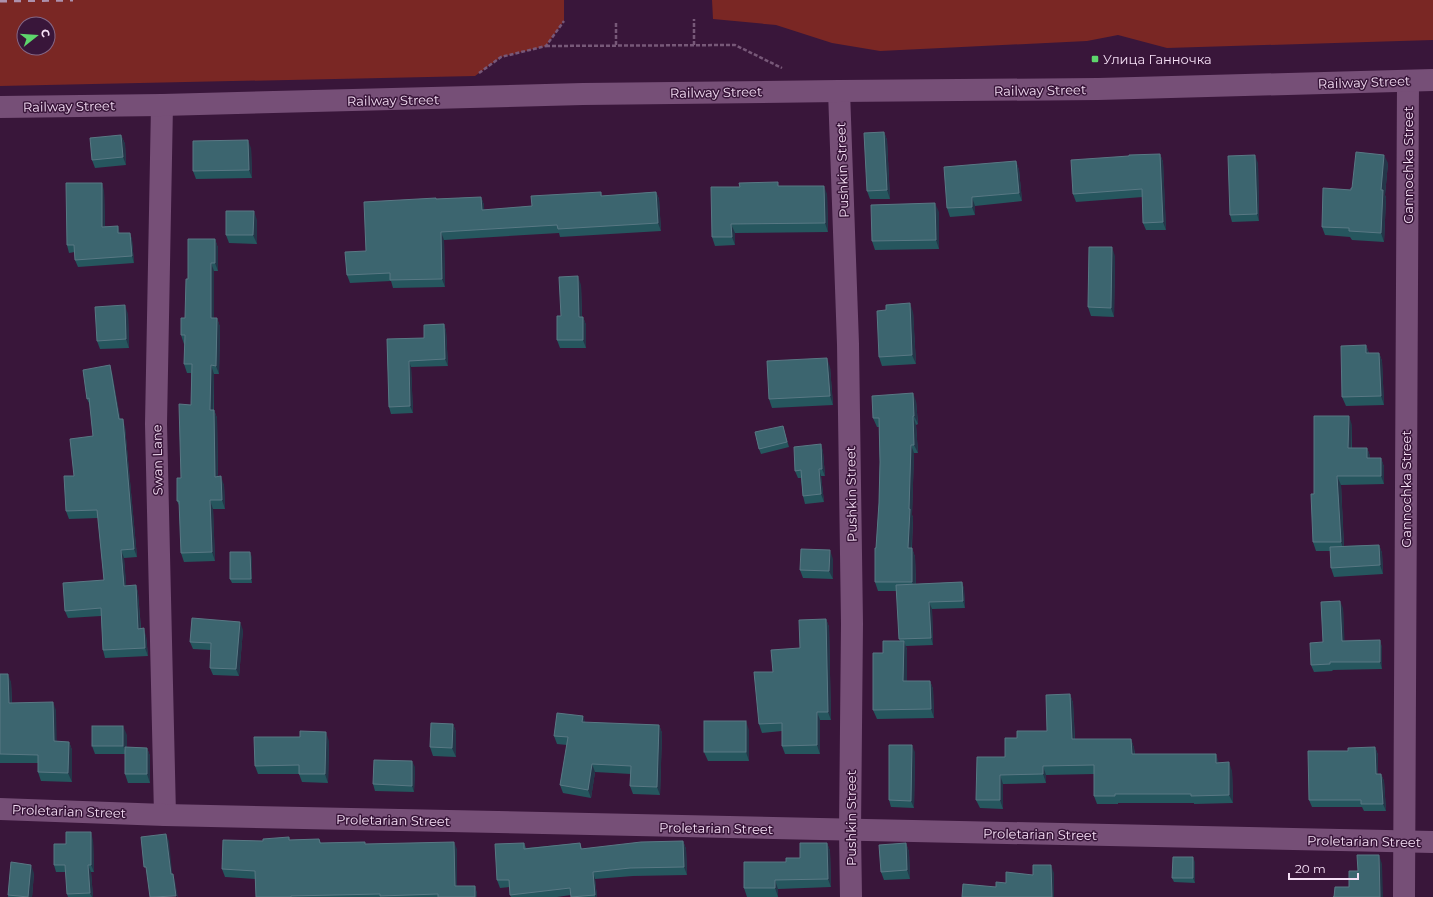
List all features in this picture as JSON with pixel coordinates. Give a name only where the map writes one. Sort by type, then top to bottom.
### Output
[{"type":"street","name":"Gannochka Street","points":[[1404,897],[1408,80]]},
{"type":"street","name":"Railway Street","points":[[0,107],[162,105],[583,94],[1106,89],[1433,80]]},
{"type":"street","name":"Pushkin Street","points":[[840,91],[848,344],[852,624],[850,831],[851,897]]},
{"type":"street","name":"Swan Lane","points":[[162,105],[156,424],[165,815]]},
{"type":"street","name":"Proletarian Street","points":[[0,809],[165,815],[850,831],[1433,842]]},
{"type":"path","points":[[694,19],[694,45]]},
{"type":"path","points":[[616,20],[616,45]]},
{"type":"path","points":[[546,46],[564,22]]},
{"type":"path","points":[[475,76],[501,57],[546,46],[735,45],[786,69]]},
{"type":"shaded area","points":[[0,0],[564,0],[564,21],[546,46],[501,57],[475,76],[0,86]]},
{"type":"shaded area","points":[[712,0],[1433,0],[1433,40],[1167,48],[1118,35],[1087,41],[880,51],[832,43],[776,25],[713,19]]},
{"type":"building","points":[[884,132],[887,190],[867,191],[864,133]]},
{"type":"building","points":[[121,135],[123,157],[92,160],[90,138]]},
{"type":"building","points":[[248,140],[249,170],[193,171],[193,141]]},
{"type":"building","points":[[1356,152],[1384,155],[1381,190],[1383,190],[1381,233],[1349,231],[1349,228],[1322,227],[1323,188],[1351,190]]},
{"type":"building","points":[[1160,154],[1163,222],[1143,223],[1142,189],[1073,194],[1071,160]]},
{"type":"building","points":[[1255,155],[1257,214],[1230,215],[1228,156]]},
{"type":"building","points":[[1016,161],[1019,193],[972,197],[972,207],[947,208],[944,167]]},
{"type":"building","points":[[778,182],[778,186],[824,186],[825,223],[731,224],[732,237],[712,237],[711,187],[740,187],[739,183]]},
{"type":"building","points":[[66,183],[102,183],[102,227],[118,226],[118,233],[130,233],[132,256],[75,260],[74,245],[67,245]]},
{"type":"building","points":[[601,192],[601,196],[656,192],[658,223],[558,229],[557,225],[441,232],[442,279],[390,280],[390,273],[347,275],[345,252],[366,251],[364,202],[481,197],[482,210],[532,206],[531,196]]},
{"type":"building","points":[[935,203],[936,240],[872,241],[871,205]]},
{"type":"building","points":[[226,211],[254,211],[253,235],[226,235]]},
{"type":"building","points":[[188,239],[215,239],[215,263],[211,263],[211,318],[217,318],[216,366],[211,365],[210,410],[214,410],[215,477],[221,476],[222,500],[210,500],[212,552],[181,553],[179,501],[177,501],[177,478],[181,478],[179,404],[191,405],[192,364],[184,364],[185,335],[181,335],[181,318],[185,318],[186,279],[188,279]]},
{"type":"building","points":[[1089,247],[1112,247],[1111,308],[1088,307]]},
{"type":"building","points":[[578,276],[579,317],[583,317],[583,340],[557,340],[557,316],[561,316],[559,277]]},
{"type":"building","points":[[910,303],[912,355],[879,357],[877,311],[886,310],[886,305]]},
{"type":"building","points":[[125,305],[126,339],[97,341],[95,307]]},
{"type":"building","points":[[444,324],[445,359],[409,361],[410,406],[389,407],[387,339],[424,338],[424,325]]},
{"type":"building","points":[[1366,345],[1366,353],[1379,353],[1381,396],[1342,397],[1341,346]]},
{"type":"building","points":[[827,358],[830,396],[769,399],[767,361]]},
{"type":"building","points":[[110,365],[119,419],[123,419],[134,549],[121,550],[124,586],[136,585],[138,629],[144,628],[145,648],[103,650],[101,608],[65,611],[63,583],[104,580],[97,510],[66,511],[64,476],[74,476],[70,439],[93,436],[89,398],[87,399],[83,370]]},
{"type":"building","points":[[913,393],[914,445],[911,445],[908,548],[912,548],[912,582],[875,582],[875,548],[879,503],[880,462],[879,418],[873,418],[872,396]]},
{"type":"building","points":[[1314,416],[1349,416],[1348,448],[1367,448],[1367,458],[1381,458],[1381,476],[1337,476],[1341,542],[1313,542],[1311,494],[1314,494]]},
{"type":"building","points":[[783,426],[787,442],[759,449],[755,432]]},
{"type":"building","points":[[821,444],[822,469],[819,469],[821,494],[803,496],[801,470],[795,471],[794,447]]},
{"type":"building","points":[[1379,545],[1380,565],[1331,568],[1330,547]]},
{"type":"building","points":[[801,549],[830,550],[829,571],[800,570]]},
{"type":"building","points":[[230,552],[250,552],[251,579],[230,579]]},
{"type":"building","points":[[962,582],[963,601],[929,602],[931,638],[899,639],[896,585]]},
{"type":"building","points":[[1340,601],[1342,641],[1380,640],[1380,662],[1330,662],[1330,664],[1311,665],[1310,643],[1323,642],[1321,602]]},
{"type":"building","points":[[192,618],[240,622],[236,669],[210,668],[211,643],[190,642]]},
{"type":"building","points":[[826,619],[828,712],[817,712],[817,745],[782,746],[782,723],[759,724],[754,672],[773,672],[771,650],[800,648],[799,620]]},
{"type":"building","points":[[883,641],[904,641],[903,681],[930,681],[931,709],[873,710],[873,653],[883,653]]},
{"type":"building","points":[[0,674],[8,674],[9,703],[53,702],[54,741],[69,742],[68,773],[38,772],[38,755],[0,754]]},
{"type":"building","points":[[1070,694],[1072,739],[1131,739],[1132,754],[1216,754],[1216,763],[1229,762],[1229,795],[1191,796],[1191,794],[1115,794],[1115,796],[1094,796],[1094,765],[1043,766],[1043,774],[1000,775],[1000,800],[976,800],[977,757],[1005,757],[1005,738],[1017,738],[1017,731],[1047,731],[1046,695]]},
{"type":"building","points":[[557,713],[583,716],[582,722],[659,725],[657,787],[630,786],[631,766],[592,764],[588,790],[560,785],[568,737],[554,736]]},
{"type":"building","points":[[704,721],[746,721],[746,752],[704,752]]},
{"type":"building","points":[[431,723],[453,724],[452,748],[430,747]]},
{"type":"building","points":[[92,726],[123,726],[123,746],[92,746]]},
{"type":"building","points":[[300,731],[326,732],[325,774],[299,774],[299,765],[255,766],[254,737],[300,737]]},
{"type":"building","points":[[889,745],[912,745],[911,801],[889,800]]},
{"type":"building","points":[[125,747],[147,748],[147,774],[125,774]]},
{"type":"building","points":[[1375,747],[1376,774],[1381,774],[1383,804],[1361,804],[1361,800],[1309,800],[1308,751],[1348,751],[1348,748]]},
{"type":"building","points":[[374,760],[412,761],[412,786],[373,784]]},
{"type":"building","points":[[66,832],[91,832],[91,865],[88,865],[90,893],[67,894],[65,865],[54,865],[54,844],[66,844]]},
{"type":"building","points":[[166,834],[171,874],[173,874],[176,896],[150,897],[146,867],[144,867],[141,837]]},
{"type":"building","points":[[289,837],[289,840],[319,839],[320,843],[365,842],[365,844],[454,842],[455,886],[475,886],[475,897],[438,897],[438,894],[380,896],[380,894],[256,897],[255,871],[222,869],[223,840],[263,841],[263,839]]},
{"type":"building","points":[[683,841],[684,867],[630,868],[593,872],[595,895],[571,897],[570,888],[510,895],[509,880],[497,880],[495,844],[524,843],[524,849],[580,843],[581,849],[641,842]]},
{"type":"building","points":[[800,843],[827,843],[828,879],[775,880],[775,888],[744,888],[744,862],[786,862],[786,858],[800,858]]},
{"type":"building","points":[[906,843],[907,870],[881,872],[879,845]]},
{"type":"building","points":[[1357,855],[1379,855],[1380,897],[1334,897],[1335,887],[1349,887],[1349,871],[1358,871]]},
{"type":"building","points":[[1173,857],[1193,857],[1193,878],[1172,878]]},
{"type":"building","points":[[11,862],[31,865],[28,897],[8,895]]},
{"type":"building","points":[[1033,865],[1051,865],[1052,897],[962,897],[963,884],[996,887],[996,882],[1006,883],[1006,872],[1033,875]]},
{"type":"railway","points":[[0,1],[73,0]]},
{"type":"place","name":"Улица Ганночка","points":[[1095,59]]}]
